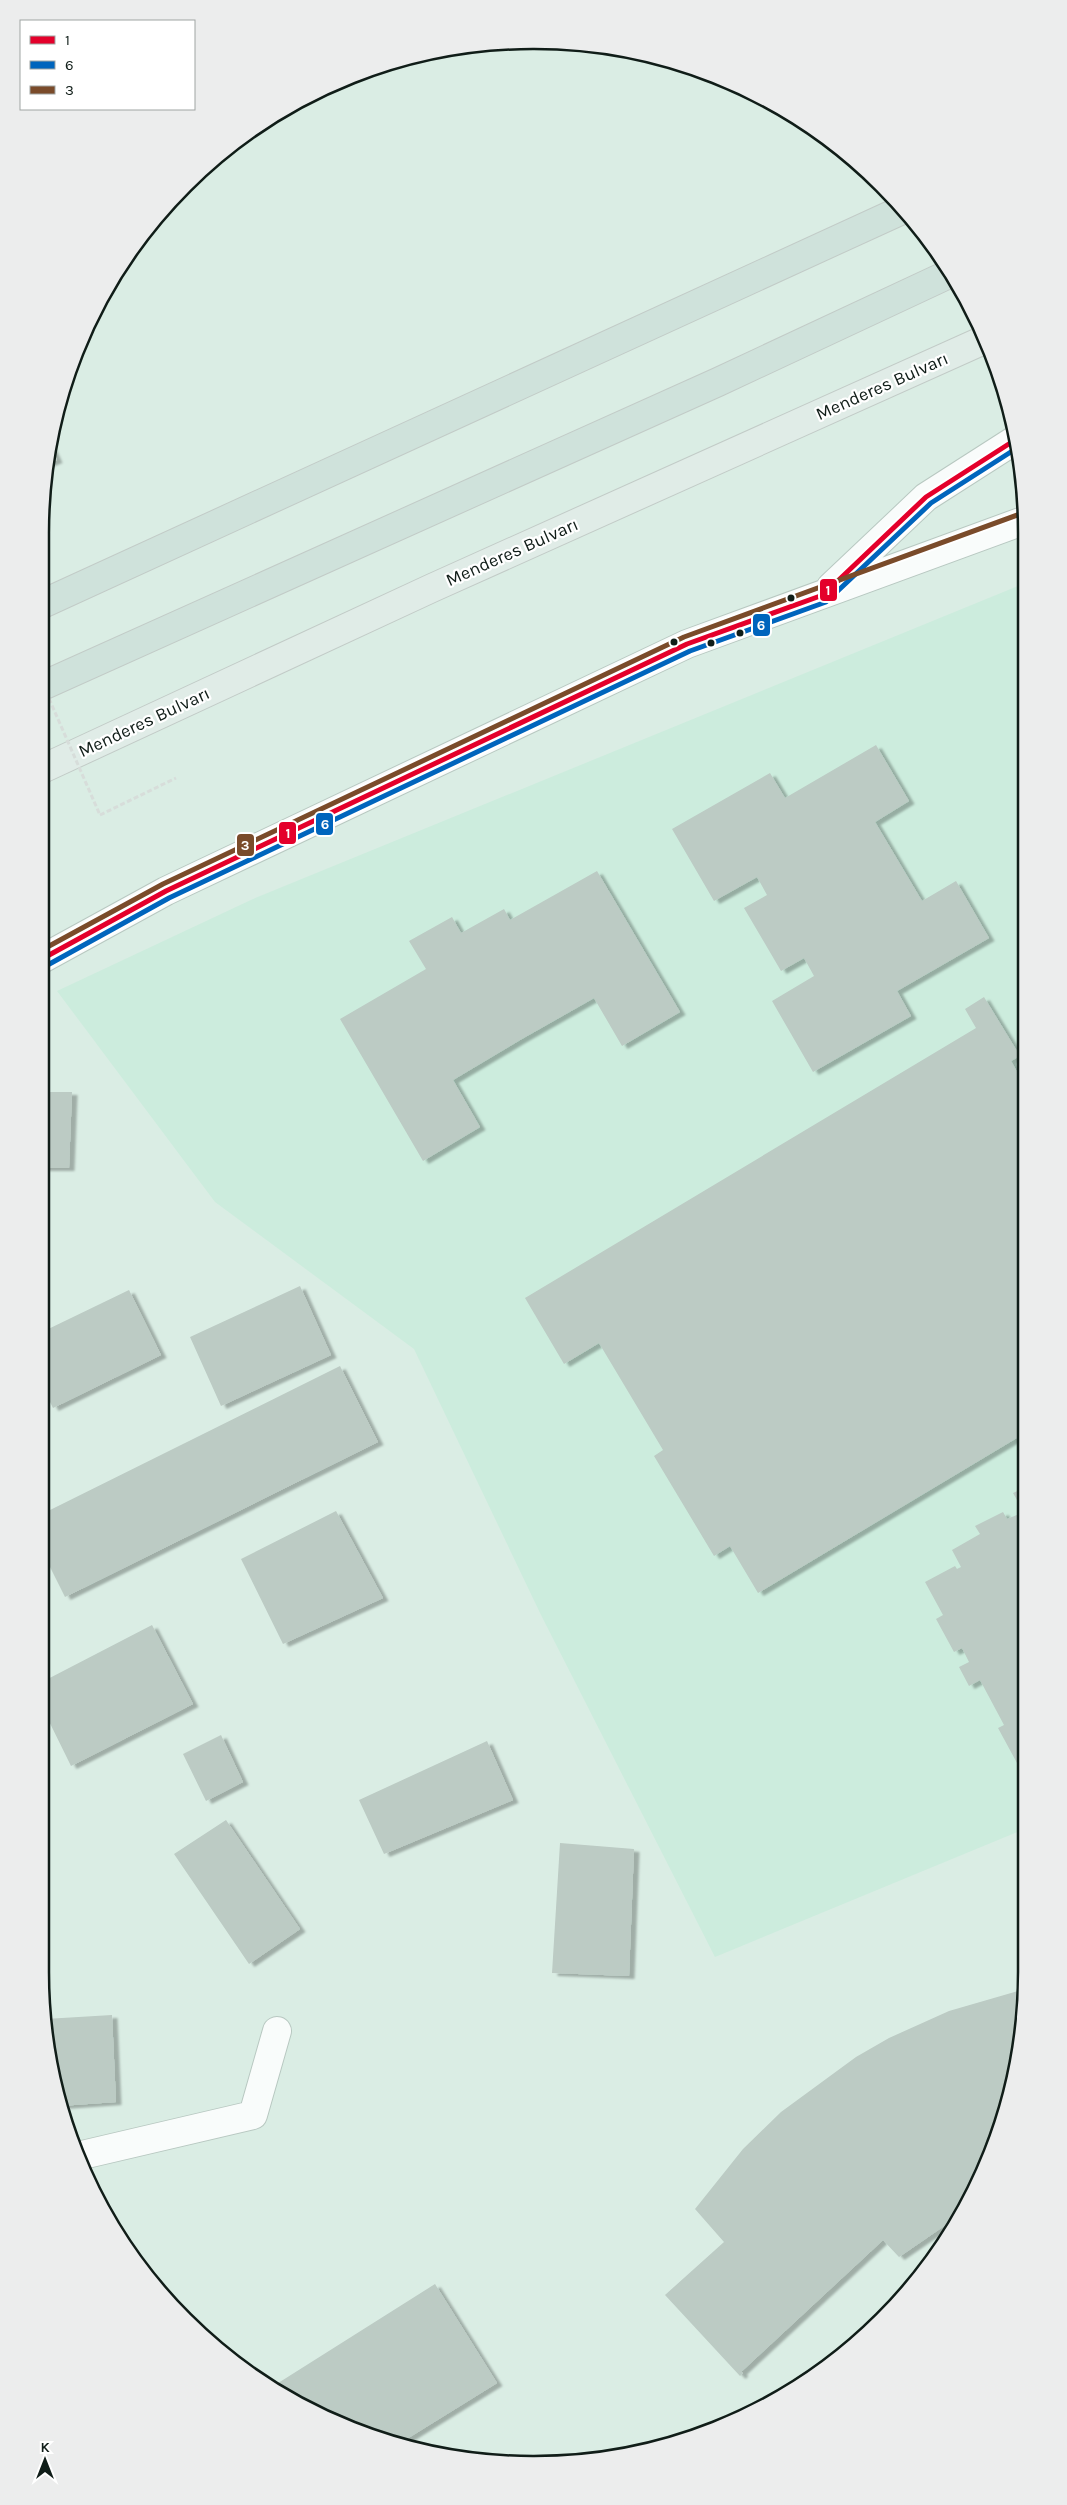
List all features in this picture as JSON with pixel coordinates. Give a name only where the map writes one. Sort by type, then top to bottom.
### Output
[{"type":"highway","points":[[49,601],[897,212]]},
{"type":"highway","points":[[49,683],[708,386],[944,276]]},
{"type":"main road","name":"Menderes Bulvarı","points":[[49,766],[441,584],[978,342]]},
{"type":"street","points":[[823,595],[926,497],[1010,443]]},
{"type":"street","points":[[49,955],[166,891],[686,644],[1018,523]]},
{"type":"street","points":[[85,2154],[252,2115],[277,2031]]},
{"type":"path","points":[[49,699],[100,815],[176,778]]},
{"type":"shaded area","points":[[1018,586],[1018,1832],[715,1957],[541,1615],[414,1349],[215,1202],[57,991],[253,899]]},
{"type":"building","points":[[876,745],[909,801],[875,822],[922,901],[956,881],[989,938],[897,991],[911,1016],[813,1072],[772,1001],[814,976],[804,958],[781,971],[744,908],[767,895],[757,877],[714,901],[672,829],[770,773],[785,798]]},
{"type":"building","points":[[597,871],[680,1012],[622,1046],[594,998],[520,1040],[453,1080],[480,1127],[423,1161],[340,1019],[426,969],[409,941],[452,917],[461,933],[504,909],[510,920]]},
{"type":"building","points":[[984,997],[1018,1053],[1018,1057],[1011,1061],[1018,1073],[1018,1437],[758,1593],[730,1546],[714,1556],[654,1456],[663,1450],[599,1343],[564,1364],[525,1298],[976,1028],[965,1009]]},
{"type":"building","points":[[49,1092],[72,1092],[69,1168],[49,1168]]},
{"type":"building","points":[[300,1286],[331,1355],[221,1406],[190,1337]]},
{"type":"building","points":[[129,1290],[161,1355],[53,1408],[49,1400],[49,1329]]},
{"type":"building","points":[[340,1366],[378,1442],[65,1597],[49,1565],[49,1511]]},
{"type":"building","points":[[1018,1491],[1018,1502],[1013,1493]]},
{"type":"building","points":[[336,1511],[383,1598],[283,1644],[241,1559]]},
{"type":"building","points":[[1003,1512],[1007,1519],[1018,1514],[1017,1763],[998,1728],[1004,1725],[980,1680],[969,1686],[959,1667],[969,1662],[962,1648],[954,1652],[936,1619],[943,1615],[925,1582],[955,1566],[957,1569],[961,1567],[952,1550],[980,1534],[975,1526]]},
{"type":"building","points":[[152,1625],[193,1704],[71,1766],[49,1721],[49,1678]]},
{"type":"building","points":[[221,1735],[243,1782],[206,1801],[183,1754]]},
{"type":"building","points":[[487,1741],[513,1800],[384,1854],[359,1800]]},
{"type":"building","points":[[226,1820],[300,1929],[249,1964],[174,1854]]},
{"type":"building","points":[[560,1843],[634,1849],[629,1976],[552,1973]]},
{"type":"building","points":[[1017,1991],[1014,2035],[1002,2097],[981,2157],[953,2214],[947,2224],[899,2257],[883,2240],[741,2372],[743,2373],[740,2376],[665,2295],[724,2242],[695,2209],[743,2149],[781,2112],[856,2057],[889,2038],[949,2011]]},
{"type":"building","points":[[112,2015],[116,2102],[68,2105],[58,2066],[51,2019]]},
{"type":"building","points":[[435,2284],[497,2383],[406,2439],[348,2419],[319,2406],[278,2383]]},
{"type":"transit line","name":"1","points":[[49,955],[166,891],[687,644],[823,595],[926,497],[1010,443]]},
{"type":"transit line","name":"6","points":[[49,964],[169,898],[690,651],[826,602],[931,503],[1011,452]]},
{"type":"transit line","name":"3","points":[[49,946],[163,884],[684,637],[1017,515]]}]
